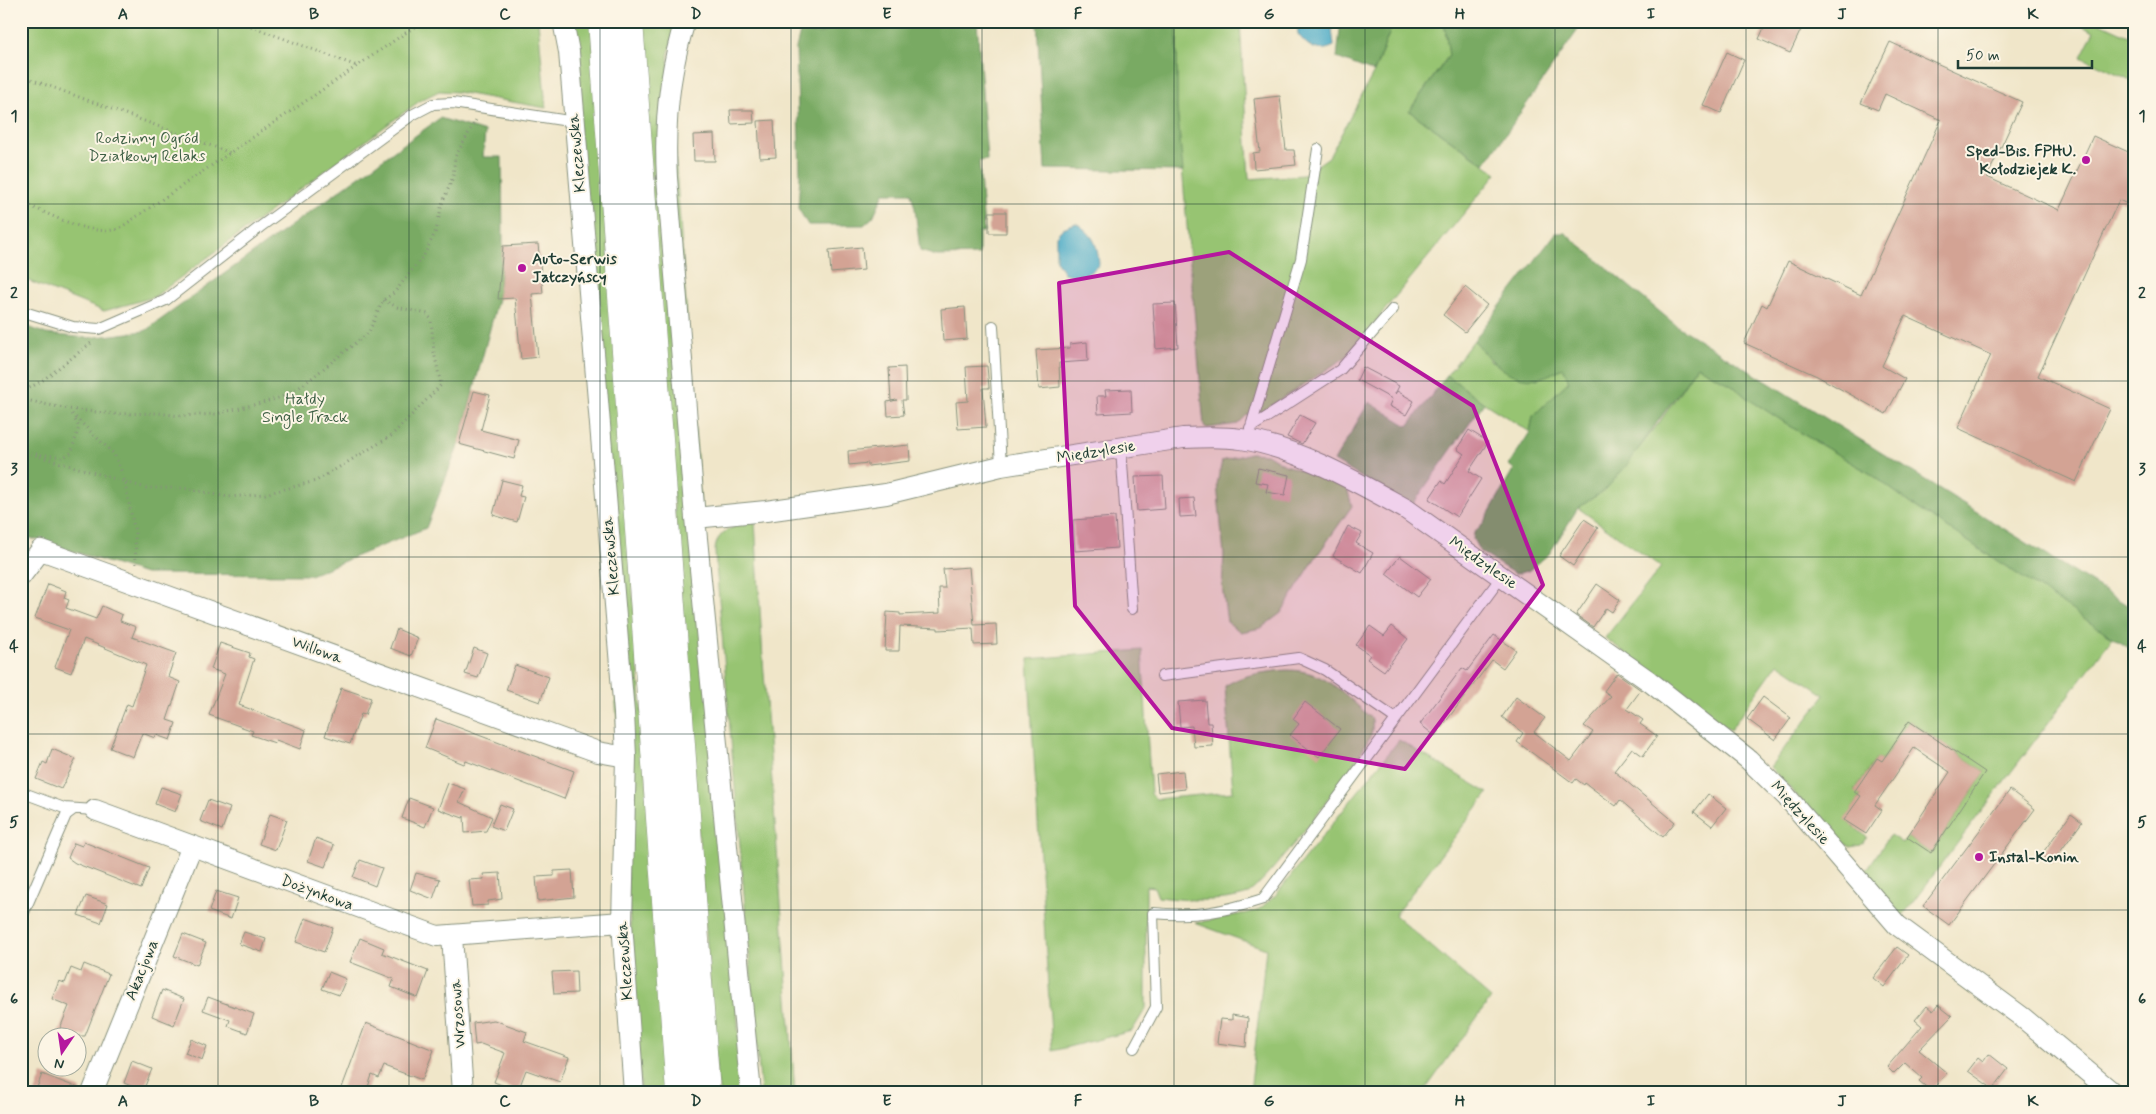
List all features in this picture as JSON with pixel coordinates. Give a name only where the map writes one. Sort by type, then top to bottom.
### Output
[{"type":"main road","name":"Kleczewska","points":[[602,21],[680,1093]]},
{"type":"main road","points":[[629,21],[706,1093]]},
{"type":"street","name":"Kleczewska","points":[[563,21],[569,52],[624,713],[626,757],[622,922],[634,1093]]},
{"type":"street","points":[[685,21],[670,90],[666,153],[695,518],[751,1093]]},
{"type":"street","name":"Międzylesie","points":[[695,518],[766,511],[886,494],[1001,466],[1206,436],[1248,434],[1384,497],[1430,524],[1649,681],[1748,759],[1792,803],[1897,925],[2022,1017],[2113,1093]]},
{"type":"street","name":"Willowa","points":[[21,576],[41,550],[589,748],[626,757]]},
{"type":"street","name":"Dożynkowa","points":[[95,810],[437,936],[622,922]]},
{"type":"street","name":"Akacjowa","points":[[92,1093],[192,846]]},
{"type":"street","name":"Wrzosowa","points":[[452,936],[463,1093]]},
{"type":"lane","points":[[21,311],[72,327],[99,329],[166,300],[260,227],[412,115],[433,104],[453,103],[575,122]]},
{"type":"lane","points":[[1248,434],[1301,259],[1318,149]]},
{"type":"lane","points":[[1248,434],[1340,370],[1393,309]]},
{"type":"lane","points":[[993,326],[1001,466]]},
{"type":"lane","points":[[1121,448],[1132,609]]},
{"type":"lane","points":[[1134,1048],[1156,1007],[1153,913],[1185,916],[1224,911],[1263,899],[1502,576]]},
{"type":"lane","points":[[1162,676],[1299,658],[1325,670],[1396,720]]},
{"type":"lane","name":"Dożynkowa","points":[[21,792],[64,808],[95,810]]},
{"type":"lane","points":[[21,919],[66,815],[74,809]]},
{"type":"path","points":[[237,21],[358,66]]},
{"type":"path","points":[[21,202],[93,231],[112,231],[231,153],[423,21]]},
{"type":"path","points":[[22,76],[231,153]]},
{"type":"path","points":[[21,399],[68,409],[115,414],[158,413],[181,416],[216,414],[282,397],[303,384],[369,332],[383,300],[394,293],[416,267],[432,240],[442,204],[453,177],[455,157],[482,108]]},
{"type":"path","points":[[21,451],[146,488],[184,488],[228,497],[265,494],[316,480],[391,436],[441,385],[434,352],[431,319],[427,314],[398,307],[383,300]]},
{"type":"path","points":[[21,393],[43,380],[92,342]]},
{"type":"path","points":[[68,409],[114,454],[123,475],[135,532],[135,583]]},
{"type":"path","points":[[29,454],[63,457],[71,452],[79,427],[72,414]]},
{"type":"highlighted area","points":[[1229,252],[1473,406],[1543,585],[1405,769],[1172,728],[1075,606],[1059,283]]},
{"type":"green space","name":"Rodzinny Ogród Działkowy Relaks","points":[[21,21],[538,21],[546,108],[457,92],[439,91],[421,100],[154,297],[104,311],[21,278]]},
{"type":"green space","points":[[572,21],[592,21],[669,1093],[641,1093]]},
{"type":"green space","points":[[638,21],[677,21],[668,56],[743,1093],[720,1093],[717,1080]]},
{"type":"green space","points":[[835,21],[977,21],[987,160],[979,161],[984,232],[979,232],[979,255],[937,256],[920,251],[915,208],[911,193],[884,193],[873,217],[864,225],[808,225],[798,208],[800,174],[796,48],[800,32],[825,32],[829,30]]},
{"type":"green space","points":[[1037,21],[1177,21],[1177,108],[1183,171],[1045,169]]},
{"type":"green space","points":[[1177,21],[1240,21],[1249,179],[1303,175],[1329,157],[1374,72],[1394,21],[1444,21],[1449,55],[1409,111],[1497,173],[1346,357],[1258,414],[1247,415],[1238,424],[1207,428],[1204,426],[1177,108]]},
{"type":"green space","points":[[1341,21],[1394,21],[1374,72],[1337,58]]},
{"type":"green space","points":[[1444,21],[1584,21],[1485,164],[1409,111],[1449,56]]},
{"type":"green space","points":[[2073,21],[2096,21],[2135,39],[2135,82],[2081,57],[2094,31]]},
{"type":"green space","name":"Hałdy Single Track","points":[[440,118],[485,132],[483,157],[502,157],[503,246],[498,299],[459,444],[426,528],[310,575],[145,574],[21,535],[21,324],[46,334],[88,338],[145,331]]},
{"type":"green space","points":[[1556,233],[1565,233],[1677,326],[2135,610],[2135,652],[1913,505],[1871,474],[1801,433],[1747,398],[1732,385],[1697,366],[1627,465],[1606,489],[1578,508],[1549,554],[1528,571],[1515,574],[1480,552],[1473,539],[1474,533],[1484,522],[1514,469],[1509,465],[1530,432],[1533,416],[1569,381],[1563,368],[1538,378],[1518,377],[1493,362],[1474,340]]},
{"type":"green space","points":[[1474,340],[1491,361],[1537,379],[1563,368],[1569,381],[1533,416],[1530,432],[1484,403],[1447,375]]},
{"type":"green space","points":[[1697,366],[1732,385],[1747,398],[1801,433],[1871,474],[1913,505],[2113,637],[1901,918],[1864,874],[1890,835],[1902,843],[1907,837],[1931,853],[1985,772],[1909,721],[1882,761],[1877,758],[1854,791],[1861,796],[1845,820],[1867,837],[1861,845],[1851,847],[1839,841],[1770,767],[1825,695],[1778,663],[1730,730],[1605,638],[1661,567],[1578,508],[1606,489],[1659,423]]},
{"type":"green space","points":[[1447,375],[1484,403],[1411,507],[1334,461],[1369,402],[1408,426]]},
{"type":"green space","points":[[1250,453],[1267,454],[1285,465],[1346,485],[1352,506],[1316,557],[1281,613],[1261,628],[1241,632],[1227,622],[1222,585],[1224,555],[1217,484],[1222,461]]},
{"type":"green space","points":[[755,521],[763,660],[795,1093],[761,1093],[715,552],[720,536],[734,527],[731,522]]},
{"type":"green space","points":[[1142,650],[1151,794],[1156,799],[1233,792],[1225,686],[1246,676],[1286,670],[1301,671],[1326,680],[1372,719],[1372,732],[1351,768],[1291,847],[1256,887],[1245,895],[1213,900],[1190,900],[1158,897],[1154,887],[1146,886],[1146,1008],[1132,1031],[1052,1051],[1028,659]]},
{"type":"green space","points":[[1399,740],[1488,793],[1395,915],[1491,998],[1423,1093],[1250,1093],[1266,949],[1195,923],[1257,911],[1275,896]]},
{"type":"water","points":[[786,21],[829,21],[826,27],[819,29],[789,26]]},
{"type":"water","points":[[1297,21],[1331,21],[1334,46],[1318,49],[1309,46],[1298,34]]},
{"type":"water","points":[[1076,223],[1094,240],[1099,264],[1092,271],[1079,275],[1064,273],[1056,260],[1056,236],[1063,228]]},
{"type":"building","points":[[1767,21],[1805,21],[1790,53],[1759,39]]},
{"type":"building","points":[[1890,42],[2022,102],[1987,177],[2059,210],[2093,136],[2135,155],[2135,208],[2119,200],[2038,376],[2110,409],[2076,482],[1958,428],[1991,355],[1905,316],[1882,366],[1905,379],[1886,414],[1817,376],[1744,343],[1762,304],[1767,307],[1788,261],[1861,295],[1941,120],[1885,94],[1878,110],[1861,103]]},
{"type":"building","points":[[1727,52],[1744,60],[1721,113],[1703,105]]},
{"type":"building","points":[[1280,96],[1286,150],[1294,150],[1296,165],[1254,169],[1253,153],[1260,152],[1254,99]]},
{"type":"building","points":[[730,110],[753,110],[754,123],[731,124]]},
{"type":"building","points":[[774,120],[776,157],[760,158],[758,121]]},
{"type":"building","points":[[714,134],[715,161],[694,161],[693,135]]},
{"type":"building","points":[[989,212],[1006,212],[1006,233],[989,233]]},
{"type":"building","points":[[538,244],[543,293],[532,294],[538,357],[521,359],[515,298],[498,299],[503,246]]},
{"type":"building","points":[[862,247],[864,270],[831,273],[829,250]]},
{"type":"building","points":[[1465,287],[1487,305],[1465,332],[1443,315]]},
{"type":"building","points":[[1175,303],[1178,347],[1156,349],[1153,304]]},
{"type":"building","points":[[965,307],[967,339],[943,341],[941,309]]},
{"type":"building","points":[[1087,342],[1088,361],[1059,363],[1060,387],[1039,389],[1036,350],[1070,348],[1070,344]]},
{"type":"building","points":[[987,366],[989,388],[983,388],[986,427],[958,429],[956,402],[968,401],[966,367]]},
{"type":"building","points":[[905,367],[906,400],[902,400],[904,415],[888,416],[887,402],[897,400],[891,401],[889,368]]},
{"type":"building","points":[[1363,367],[1399,386],[1395,394],[1397,391],[1414,401],[1406,415],[1389,406],[1392,399],[1357,380]]},
{"type":"building","points":[[1131,389],[1132,412],[1098,414],[1097,396],[1106,396],[1105,390]]},
{"type":"building","points":[[474,391],[490,395],[481,430],[519,440],[514,459],[459,444]]},
{"type":"building","points":[[1300,415],[1315,423],[1302,444],[1287,437]]},
{"type":"building","points":[[1469,430],[1488,442],[1469,471],[1481,479],[1457,517],[1429,499],[1441,481],[1445,484],[1464,454],[1457,449]]},
{"type":"building","points":[[909,445],[910,461],[868,466],[868,463],[849,465],[848,451]]},
{"type":"building","points":[[1258,468],[1289,475],[1285,495],[1266,492],[1268,484],[1255,482]]},
{"type":"building","points":[[1163,476],[1165,509],[1137,511],[1135,477]]},
{"type":"building","points":[[502,480],[522,485],[519,496],[524,497],[517,522],[493,515]]},
{"type":"building","points":[[1194,498],[1196,516],[1180,517],[1179,499]]},
{"type":"building","points":[[1115,517],[1117,548],[1075,551],[1073,520]]},
{"type":"building","points":[[1584,519],[1598,528],[1573,566],[1559,556]]},
{"type":"building","points":[[1348,526],[1362,533],[1356,543],[1373,553],[1362,573],[1333,556]]},
{"type":"building","points":[[1400,556],[1431,579],[1417,597],[1386,574]]},
{"type":"building","points":[[969,567],[974,625],[996,624],[997,644],[974,645],[973,628],[938,630],[938,628],[900,626],[899,651],[885,651],[887,612],[900,613],[900,615],[940,613],[939,588],[945,588],[943,569]]},
{"type":"building","points":[[48,584],[66,591],[64,598],[69,600],[66,608],[96,619],[102,606],[122,615],[120,621],[136,627],[132,637],[176,653],[168,677],[180,682],[167,720],[176,723],[170,740],[156,735],[155,738],[142,733],[133,757],[110,748],[127,704],[132,706],[146,665],[84,639],[71,673],[55,667],[69,630],[35,618]]},
{"type":"building","points":[[1597,584],[1620,600],[1612,612],[1606,608],[1593,627],[1576,615]]},
{"type":"building","points":[[1370,626],[1384,636],[1392,626],[1408,639],[1384,671],[1367,659],[1370,655],[1356,645]]},
{"type":"building","points":[[397,629],[418,638],[411,656],[390,648]]},
{"type":"building","points":[[1494,635],[1516,650],[1503,668],[1492,660],[1435,736],[1420,724],[1462,668],[1467,671]]},
{"type":"building","points":[[220,643],[250,653],[249,657],[254,659],[239,705],[306,730],[300,749],[276,740],[275,743],[251,735],[253,731],[209,715],[225,674],[211,669]]},
{"type":"building","points":[[474,648],[487,653],[478,678],[465,674]]},
{"type":"building","points":[[515,665],[549,677],[540,702],[506,690]]},
{"type":"building","points":[[1617,673],[1641,690],[1627,709],[1643,720],[1640,724],[1657,736],[1643,756],[1632,748],[1614,771],[1675,822],[1663,837],[1620,800],[1616,806],[1585,783],[1584,785],[1576,779],[1573,783],[1517,742],[1523,733],[1502,717],[1516,697],[1545,718],[1534,732],[1571,761],[1593,732],[1584,726],[1611,696],[1604,691]]},
{"type":"building","points":[[341,688],[371,698],[365,715],[361,714],[350,744],[325,736]]},
{"type":"building","points":[[1763,697],[1791,718],[1775,740],[1747,719]]},
{"type":"building","points":[[1205,700],[1207,723],[1211,723],[1213,746],[1194,747],[1192,726],[1180,727],[1178,702]]},
{"type":"building","points":[[1305,702],[1340,729],[1319,757],[1290,735],[1299,724],[1293,719]]},
{"type":"building","points":[[436,719],[574,771],[564,799],[466,761],[464,764],[425,748]]},
{"type":"building","points":[[1909,721],[1985,772],[1931,853],[1907,837],[1950,772],[1914,748],[1875,805],[1882,810],[1866,834],[1844,820],[1861,796],[1854,792],[1877,758],[1882,761]]},
{"type":"building","points":[[52,749],[76,759],[61,789],[36,779],[43,762],[47,764]]},
{"type":"building","points":[[1183,771],[1185,789],[1158,792],[1156,774]]},
{"type":"building","points":[[448,783],[465,789],[459,802],[492,817],[486,831],[465,833],[464,816],[463,818],[438,809]]},
{"type":"building","points":[[161,787],[182,794],[175,812],[155,804]]},
{"type":"building","name":"Instal-Konin","points":[[2010,790],[2035,809],[1949,925],[1923,906]]},
{"type":"building","points":[[1708,794],[1726,808],[1712,826],[1694,812]]},
{"type":"building","points":[[409,798],[433,807],[425,827],[402,818]]},
{"type":"building","points":[[208,800],[230,808],[222,830],[200,821]]},
{"type":"building","points":[[500,804],[513,809],[504,831],[491,826]]},
{"type":"building","points":[[270,814],[287,820],[276,850],[259,844]]},
{"type":"building","points":[[2071,814],[2082,822],[2052,863],[2041,855]]},
{"type":"building","points":[[316,838],[334,845],[325,867],[308,861]]},
{"type":"building","points":[[84,842],[149,868],[141,889],[75,863],[68,858],[74,843],[82,846]]},
{"type":"building","points":[[360,860],[382,868],[375,886],[353,877]]},
{"type":"building","points":[[572,870],[574,897],[538,901],[536,877],[554,876],[554,871]]},
{"type":"building","points":[[416,873],[440,879],[433,899],[410,890]]},
{"type":"building","points":[[500,873],[502,899],[488,901],[488,905],[472,906],[469,880],[484,879],[483,874]]},
{"type":"building","points":[[216,891],[238,898],[231,919],[209,911]]},
{"type":"building","points":[[86,896],[108,904],[101,923],[78,915]]},
{"type":"building","points":[[305,918],[333,928],[324,952],[296,942]]},
{"type":"building","points":[[244,932],[266,939],[262,952],[239,944]]},
{"type":"building","points":[[183,934],[206,943],[197,965],[174,956]]},
{"type":"building","points":[[360,938],[384,948],[382,953],[428,971],[418,998],[391,987],[394,979],[350,962]]},
{"type":"building","points":[[1897,947],[1908,955],[1884,987],[1873,978]]},
{"type":"building","points":[[84,964],[109,974],[88,1028],[88,1026],[61,1026],[69,1006],[52,999],[59,981],[65,983],[71,968],[81,972]]},
{"type":"building","points":[[576,971],[577,993],[554,994],[552,972]]},
{"type":"building","points":[[329,972],[346,979],[339,995],[322,989]]},
{"type":"building","points":[[162,990],[184,999],[174,1025],[152,1016]]},
{"type":"building","points":[[208,997],[254,1014],[247,1033],[228,1026],[230,1020],[203,1010]]},
{"type":"building","points":[[1938,1005],[1952,1016],[1919,1050],[1947,1073],[1931,1091],[1919,1081],[1922,1078],[1905,1063],[1894,1074],[1887,1067],[1922,1026],[1915,1020],[1927,1006],[1933,1011]]},
{"type":"building","points":[[1232,1015],[1248,1018],[1246,1047],[1217,1043],[1220,1019],[1232,1020]]},
{"type":"building","points":[[494,1020],[527,1032],[524,1041],[569,1057],[560,1082],[526,1070],[518,1091],[494,1082],[505,1053],[481,1044],[475,1045],[473,1023]]},
{"type":"building","points":[[366,1023],[434,1050],[422,1080],[384,1066],[379,1078],[372,1075],[366,1093],[340,1093]]},
{"type":"building","points":[[191,1039],[207,1046],[202,1060],[185,1053]]},
{"type":"building","points":[[1989,1054],[2008,1069],[1993,1089],[1968,1071],[1978,1058],[1983,1062]]},
{"type":"building","points":[[132,1061],[152,1069],[143,1091],[124,1083]]},
{"type":"building","points":[[41,1076],[47,1076],[81,1089],[80,1093],[35,1093]]},
{"type":"place","name":"Sped-Bis. FPHU. Kołodziejek K.","points":[[2086,160]]},
{"type":"place","name":"Auto-Serwis Jatczyńscy","points":[[522,268]]},
{"type":"place","name":"Instal-Konin","points":[[1979,857]]}]
